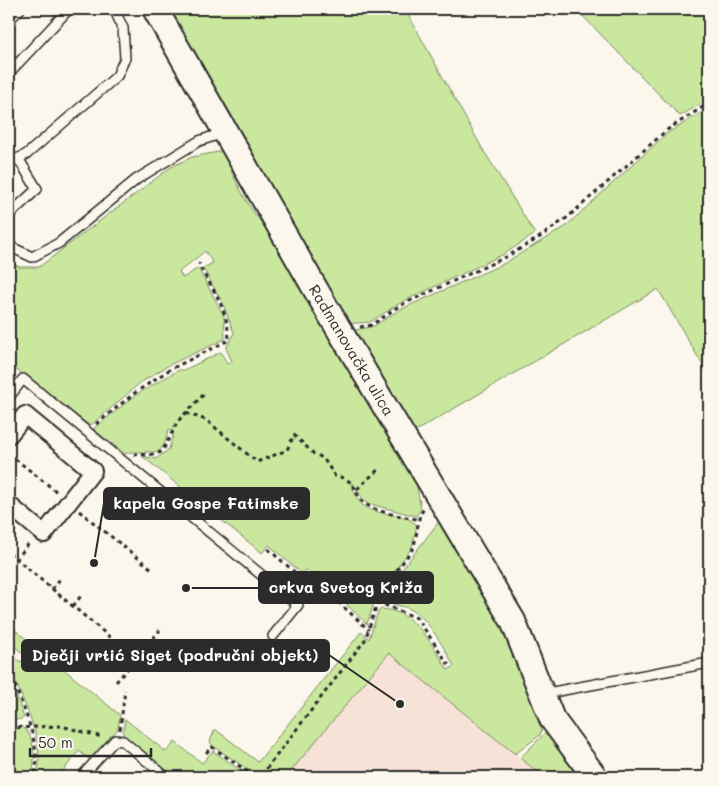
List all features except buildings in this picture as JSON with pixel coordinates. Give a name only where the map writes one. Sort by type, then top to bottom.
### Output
[{"type":"street","name":"Radmanovačka ulica","points":[[155,9],[340,331],[513,621],[541,694],[558,729],[595,777]]},
{"type":"street","points":[[9,435],[25,415],[93,471],[44,534],[9,505]]},
{"type":"lane","points":[[9,20],[20,9]]},
{"type":"lane","points":[[9,74],[69,9]]},
{"type":"lane","points":[[9,163],[27,154],[117,76],[125,58],[123,28],[114,9]]},
{"type":"lane","points":[[9,243],[10,247],[32,257],[59,243],[137,179],[199,142],[226,132]]},
{"type":"lane","points":[[9,215],[38,189],[18,158]]},
{"type":"lane","points":[[9,397],[23,379],[298,605],[273,636]]},
{"type":"lane","points":[[541,694],[709,663]]},
{"type":"lane","points":[[81,777],[115,741],[123,741],[166,777]]},
{"type":"path","points":[[340,331],[372,325],[399,306],[506,257],[537,239],[568,217],[666,130],[709,103]]},
{"type":"path","points":[[86,431],[136,392],[169,370],[229,340],[228,325],[221,302],[201,270],[199,263]]},
{"type":"path","points":[[120,459],[132,454],[149,455],[162,452],[174,426],[206,392]]},
{"type":"path","points":[[186,413],[206,420],[257,462],[288,450],[294,435],[314,454],[323,458],[335,476],[346,478],[357,490],[359,498],[369,506],[420,520]]},
{"type":"path","points":[[9,454],[69,502]]},
{"type":"path","points":[[357,490],[380,468]]},
{"type":"path","points":[[265,777],[267,768],[365,640],[381,592],[414,548],[420,514],[439,495]]},
{"type":"path","points":[[89,519],[152,569]]},
{"type":"path","points":[[268,549],[298,575],[336,600],[369,630]]},
{"type":"path","points":[[9,553],[136,658]]},
{"type":"path","points":[[52,589],[60,579]]},
{"type":"path","points":[[73,606],[81,596]]},
{"type":"path","points":[[377,602],[417,618],[449,665]]},
{"type":"path","points":[[116,682],[160,630]]},
{"type":"path","points":[[9,670],[37,752],[37,768],[34,777]]},
{"type":"path","points":[[9,728],[61,726],[115,741],[125,690]]},
{"type":"path","points":[[206,753],[212,747],[255,777]]},
{"type":"shaded area","points":[[389,653],[544,777],[286,777]]},
{"type":"green space","points":[[164,9],[405,9],[482,148],[535,234],[504,254],[400,303],[370,322],[345,324]]},
{"type":"green space","points":[[576,9],[709,9],[709,99],[680,116]]},
{"type":"green space","points":[[709,108],[709,376],[658,289],[409,435],[350,335],[356,330],[374,326],[399,310],[503,264],[565,227],[666,134]]},
{"type":"green space","points":[[223,151],[245,199],[260,221],[272,234],[409,461],[416,482],[421,509],[416,516],[366,503],[352,483],[351,486],[364,506],[377,512],[405,518],[417,525],[412,547],[376,597],[367,624],[347,605],[348,600],[307,570],[301,573],[269,545],[262,553],[142,456],[156,459],[169,449],[174,433],[169,429],[164,445],[158,452],[131,452],[125,454],[93,429],[137,394],[179,370],[184,370],[221,352],[227,364],[232,362],[226,348],[234,333],[223,304],[203,268],[213,263],[205,251],[179,272],[183,278],[198,268],[224,316],[225,339],[169,365],[140,383],[90,426],[9,364],[9,261],[19,267],[39,267],[171,167],[192,157]]},
{"type":"green space","points":[[440,520],[495,607],[540,723],[542,730],[540,735],[515,754],[389,653],[286,777],[259,777],[213,746],[210,742],[215,729],[258,762],[361,632],[369,639],[378,612],[381,609],[404,615],[413,622],[429,640],[448,670],[454,666],[436,635],[418,614],[408,608],[392,604],[381,597]]},
{"type":"green space","points":[[9,625],[120,715],[118,729],[90,760],[79,751],[58,777],[36,777],[39,764],[39,750],[36,736],[32,721],[9,666],[9,657],[13,657],[21,662],[26,656],[9,642]]},
{"type":"green space","points":[[9,673],[24,718],[9,722]]},
{"type":"green space","points":[[125,719],[166,752],[175,742],[202,763],[213,751],[250,777],[175,777],[123,735]]},
{"type":"green space","points":[[20,726],[25,729],[32,741],[33,771],[31,777],[9,777],[9,728]]},
{"type":"green space","points":[[550,728],[589,777],[544,777],[520,758]]},
{"type":"place","name":"kapela Gospe Fatimske","points":[[94,563]]},
{"type":"place","name":"crkva Svetog Križa","points":[[186,588]]},
{"type":"place","name":"Dječji vrtić Siget (područni objekt)","points":[[400,704]]}]
